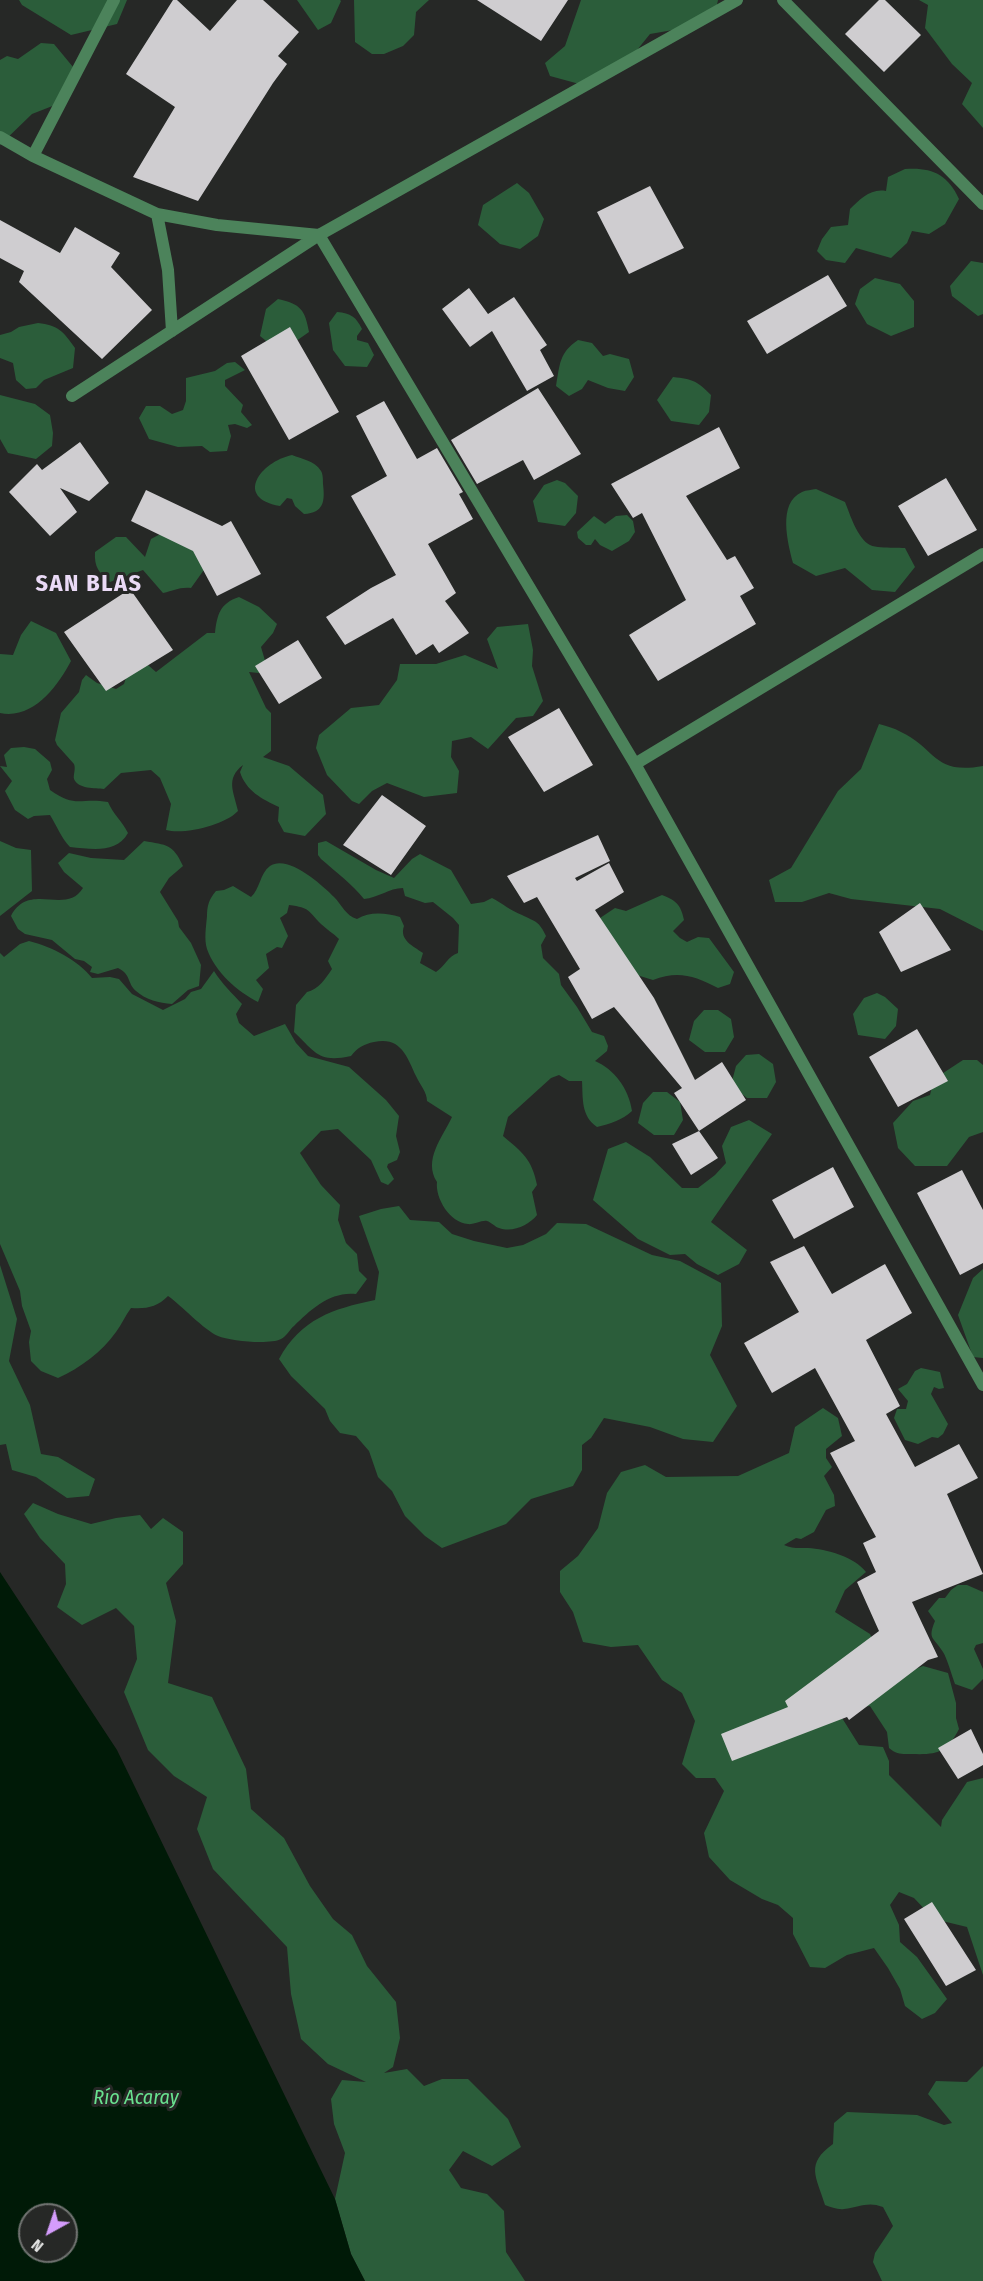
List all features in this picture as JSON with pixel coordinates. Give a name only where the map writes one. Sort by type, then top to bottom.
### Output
[{"type":"street","points":[[33,156],[114,0]]},
{"type":"street","points":[[72,396],[319,235],[737,0]]},
{"type":"street","points":[[783,0],[983,204]]},
{"type":"street","points":[[0,137],[33,156],[157,214],[217,225],[319,235]]},
{"type":"street","points":[[157,214],[168,270],[172,331]]},
{"type":"street","points":[[319,235],[635,764],[983,1385]]},
{"type":"street","points":[[635,764],[983,554]]},
{"type":"green space","points":[[19,0],[127,0],[117,24],[71,35],[22,5]]},
{"type":"green space","points":[[297,0],[341,1],[331,23],[318,30]]},
{"type":"green space","points":[[354,0],[429,0],[416,12],[414,35],[403,46],[384,54],[372,54],[355,42]]},
{"type":"green space","points":[[581,0],[718,0],[715,14],[696,26],[650,34],[633,55],[583,85],[550,76],[545,63],[565,46]]},
{"type":"green space","points":[[919,0],[983,0],[983,128],[962,104],[972,83],[952,64],[925,28],[928,5]]},
{"type":"green space","points":[[41,43],[54,44],[73,67],[55,105],[32,114],[0,145],[0,60],[7,56],[18,59]]},
{"type":"green space","points":[[905,169],[931,171],[950,183],[959,199],[945,224],[929,234],[912,231],[907,243],[891,258],[856,248],[845,263],[826,260],[817,251],[831,227],[848,225],[850,209],[854,205],[875,191],[886,191],[888,177]]},
{"type":"green space","points":[[517,183],[529,193],[544,219],[538,236],[520,249],[500,244],[478,225],[483,205]]},
{"type":"green space","points":[[971,261],[983,263],[983,314],[978,316],[952,296],[950,286]]},
{"type":"green space","points":[[875,278],[900,284],[914,301],[914,327],[891,336],[867,324],[855,304],[860,289]]},
{"type":"green space","points":[[278,299],[292,303],[301,309],[309,332],[289,346],[276,349],[260,336],[266,309]]},
{"type":"green space","points":[[337,312],[346,313],[360,325],[362,329],[357,340],[368,343],[374,355],[367,367],[345,366],[333,350],[329,323]]},
{"type":"green space","points":[[38,323],[60,330],[75,348],[73,368],[44,380],[36,388],[26,389],[16,380],[13,363],[0,358],[0,335],[19,327]]},
{"type":"green space","points":[[578,340],[592,343],[603,356],[610,354],[629,359],[634,377],[625,391],[608,388],[588,380],[582,389],[569,396],[556,386],[564,354]]},
{"type":"green space","points":[[235,362],[245,370],[225,380],[225,386],[243,405],[241,412],[252,425],[247,428],[235,424],[228,425],[231,436],[227,451],[210,452],[202,446],[178,447],[149,439],[139,418],[146,406],[160,406],[172,414],[183,410],[186,401],[186,378],[215,371],[227,363]]},
{"type":"green space","points":[[673,377],[694,382],[711,395],[709,412],[699,425],[671,421],[657,400]]},
{"type":"green space","points":[[0,395],[35,404],[50,415],[53,433],[52,446],[36,459],[8,453],[0,439]]},
{"type":"green space","points":[[292,455],[312,463],[322,472],[324,490],[322,505],[311,513],[304,514],[295,506],[292,499],[287,498],[280,506],[266,502],[258,496],[255,488],[262,472],[280,459]]},
{"type":"green space","points":[[557,480],[565,483],[578,496],[576,513],[565,526],[538,522],[533,501],[544,485]]},
{"type":"green space","points":[[816,489],[845,502],[865,542],[874,546],[905,548],[915,567],[895,592],[872,590],[845,568],[816,576],[793,563],[786,524],[789,505],[794,497],[802,492]]},
{"type":"green space","points":[[627,515],[633,521],[635,532],[629,541],[612,551],[600,545],[595,539],[591,545],[586,545],[578,538],[577,532],[594,516],[605,524],[616,516]]},
{"type":"green space","points":[[166,531],[189,534],[206,567],[191,588],[163,593],[143,570],[110,582],[98,569],[95,552],[116,537],[126,537],[145,557],[151,539]]},
{"type":"green space","points":[[239,597],[259,607],[277,624],[273,633],[261,647],[266,664],[259,673],[249,672],[266,708],[271,713],[271,751],[263,757],[289,766],[323,795],[326,814],[305,836],[284,832],[278,821],[279,807],[250,789],[240,772],[243,765],[237,770],[232,781],[238,811],[224,821],[204,828],[183,831],[166,830],[171,804],[160,778],[151,770],[121,773],[104,789],[79,785],[74,779],[74,764],[55,740],[61,713],[79,692],[86,675],[97,683],[116,689],[124,684],[130,665],[140,658],[156,672],[207,633],[215,633],[221,610]]},
{"type":"green space","points":[[31,621],[56,633],[71,661],[52,690],[34,706],[12,714],[0,713],[0,654],[13,655],[21,635]]},
{"type":"green space","points":[[528,624],[533,650],[532,666],[543,701],[533,716],[516,718],[488,749],[471,737],[452,741],[451,757],[459,771],[457,793],[424,797],[387,783],[372,791],[359,804],[352,801],[327,775],[316,748],[319,735],[351,708],[379,705],[397,680],[400,664],[436,664],[465,655],[498,669],[487,639],[497,627]]},
{"type":"green space","points":[[879,724],[896,729],[913,739],[945,764],[967,768],[983,766],[983,931],[940,909],[851,899],[829,893],[802,902],[775,902],[769,880],[791,868],[838,791],[861,769]]},
{"type":"green space","points":[[11,748],[35,749],[50,762],[52,770],[47,779],[50,790],[59,796],[73,801],[108,802],[128,833],[123,840],[103,849],[70,847],[50,815],[34,816],[28,819],[15,810],[5,791],[12,781],[0,766],[7,767],[4,755]]},
{"type":"green space","points":[[0,841],[16,848],[31,850],[32,891],[0,916]]},
{"type":"green space","points":[[144,841],[172,849],[183,866],[169,878],[160,892],[178,921],[179,927],[191,943],[201,965],[199,986],[188,990],[172,1004],[144,997],[133,988],[125,973],[118,968],[98,974],[90,972],[92,967],[84,961],[75,959],[52,940],[25,934],[18,929],[11,916],[19,906],[27,901],[67,899],[76,896],[83,888],[64,872],[58,863],[69,853],[91,858],[124,860]]},
{"type":"green space","points":[[326,841],[394,878],[420,854],[451,870],[471,904],[492,898],[537,922],[546,936],[541,945],[543,958],[559,974],[561,985],[592,1032],[604,1036],[608,1046],[607,1051],[595,1061],[608,1069],[620,1081],[628,1095],[632,1111],[616,1121],[597,1127],[585,1112],[582,1081],[569,1081],[559,1075],[551,1078],[508,1117],[503,1136],[529,1162],[537,1185],[532,1192],[537,1215],[525,1225],[515,1229],[504,1229],[487,1221],[473,1224],[461,1223],[445,1209],[438,1195],[432,1166],[439,1141],[452,1117],[427,1101],[425,1092],[406,1055],[397,1045],[391,1042],[374,1042],[361,1047],[351,1056],[332,1058],[313,1051],[294,1032],[296,1005],[307,992],[315,989],[321,983],[332,969],[328,961],[339,939],[308,910],[289,905],[287,913],[280,918],[288,936],[282,948],[277,947],[266,954],[269,968],[256,980],[263,989],[258,1002],[228,980],[211,957],[206,945],[208,906],[216,891],[233,886],[251,897],[267,869],[277,863],[295,867],[313,879],[353,918],[378,913],[400,917],[404,926],[405,939],[423,953],[420,963],[436,972],[458,953],[459,925],[453,918],[433,902],[425,903],[405,896],[403,888],[364,899],[318,855],[318,843]]},
{"type":"green space","points":[[662,895],[677,904],[683,915],[684,920],[673,931],[687,942],[698,937],[709,938],[734,972],[730,984],[718,988],[702,980],[686,976],[670,975],[653,980],[627,972],[600,918],[615,908],[626,911]]},
{"type":"green space","points":[[29,941],[64,955],[92,978],[119,979],[132,994],[163,1010],[185,999],[191,992],[201,989],[214,971],[242,1004],[236,1014],[239,1023],[254,1036],[285,1024],[296,1043],[308,1056],[349,1067],[386,1100],[399,1116],[396,1136],[400,1152],[397,1160],[388,1164],[387,1167],[394,1179],[388,1185],[381,1182],[371,1160],[338,1129],[321,1131],[300,1153],[321,1185],[340,1205],[338,1220],[346,1243],[357,1254],[359,1271],[367,1279],[356,1294],[330,1298],[307,1313],[283,1338],[259,1342],[218,1336],[168,1296],[160,1303],[151,1306],[131,1308],[118,1329],[97,1353],[58,1378],[41,1371],[31,1361],[29,1342],[31,1331],[22,1306],[20,1291],[0,1244],[0,953],[4,957],[20,944]]},
{"type":"green space","points":[[877,993],[898,1009],[896,1026],[885,1039],[858,1035],[853,1014],[864,998]]},
{"type":"green space","points":[[704,1010],[718,1010],[731,1019],[734,1037],[725,1052],[705,1052],[689,1040],[694,1021]]},
{"type":"green space","points":[[759,1054],[773,1064],[776,1082],[767,1098],[747,1098],[731,1085],[736,1066],[746,1055]]},
{"type":"green space","points":[[963,1060],[977,1060],[983,1065],[983,1132],[969,1137],[947,1166],[915,1166],[898,1148],[893,1123],[913,1101],[930,1095],[934,1079]]},
{"type":"green space","points":[[653,1092],[667,1092],[680,1102],[683,1120],[674,1135],[654,1135],[638,1123],[643,1103]]},
{"type":"green space","points":[[749,1120],[772,1134],[711,1222],[747,1250],[739,1264],[718,1275],[697,1264],[685,1254],[670,1255],[638,1239],[593,1200],[608,1149],[626,1142],[650,1157],[682,1188],[698,1188],[726,1163],[722,1146],[731,1127]]},
{"type":"green space","points":[[399,1206],[410,1220],[439,1222],[452,1234],[507,1248],[523,1245],[546,1234],[557,1223],[586,1224],[652,1255],[680,1261],[721,1283],[722,1326],[710,1355],[737,1406],[713,1442],[683,1439],[650,1427],[604,1418],[591,1438],[582,1445],[582,1470],[573,1486],[531,1499],[506,1524],[442,1548],[425,1536],[405,1516],[392,1491],[378,1477],[369,1451],[356,1436],[340,1433],[330,1421],[325,1409],[291,1376],[279,1359],[297,1334],[319,1318],[345,1307],[375,1300],[379,1272],[359,1216]]},
{"type":"green space","points":[[0,1265],[17,1319],[9,1361],[30,1405],[41,1454],[58,1457],[95,1479],[89,1496],[67,1498],[36,1477],[12,1470],[6,1444],[0,1445]]},
{"type":"green space","points":[[983,1269],[983,1358],[973,1357],[958,1315],[973,1278]]},
{"type":"green space","points":[[921,1368],[940,1372],[944,1388],[934,1387],[931,1394],[948,1424],[938,1438],[932,1437],[918,1444],[905,1440],[894,1418],[897,1409],[906,1409],[908,1401],[898,1389],[907,1384],[915,1371]]},
{"type":"green space","points":[[823,1408],[838,1418],[842,1436],[826,1449],[826,1458],[832,1467],[824,1476],[834,1495],[835,1506],[826,1510],[814,1532],[784,1545],[831,1552],[855,1562],[866,1572],[845,1590],[835,1612],[870,1634],[883,1662],[913,1670],[923,1666],[948,1673],[956,1703],[959,1729],[946,1747],[935,1753],[900,1754],[889,1748],[887,1732],[870,1706],[837,1710],[859,1745],[883,1747],[889,1761],[889,1775],[941,1827],[942,1820],[967,1782],[983,1778],[983,1975],[967,1927],[934,1919],[914,1898],[899,1892],[890,1905],[899,1925],[900,1942],[917,1957],[947,1999],[935,2013],[922,2019],[905,2006],[900,1989],[874,1948],[847,1955],[825,1968],[810,1967],[793,1934],[793,1918],[778,1905],[762,1899],[730,1880],[709,1857],[704,1833],[724,1791],[715,1778],[696,1778],[682,1764],[695,1721],[682,1693],[662,1680],[638,1645],[611,1647],[583,1642],[573,1612],[560,1592],[560,1571],[578,1556],[598,1528],[607,1493],[621,1472],[645,1465],[666,1477],[738,1476],[789,1453],[795,1427]]},
{"type":"green space","points":[[33,1503],[58,1514],[91,1524],[140,1515],[151,1529],[163,1518],[183,1532],[183,1564],[166,1583],[176,1621],[168,1683],[212,1697],[246,1769],[251,1809],[284,1838],[310,1886],[333,1919],[352,1935],[367,1966],[396,2002],[400,2038],[393,2067],[384,2073],[407,2069],[424,2086],[442,2079],[468,2079],[508,2119],[521,2147],[492,2166],[463,2151],[449,2170],[461,2188],[487,2194],[504,2211],[506,2252],[525,2281],[365,2281],[351,2254],[335,2199],[345,2153],[334,2124],[331,2099],[342,2080],[366,2082],[328,2064],[301,2039],[291,1994],[287,1947],[213,1869],[197,1829],[207,1797],[174,1776],[148,1750],[124,1692],[137,1659],[134,1626],[116,1608],[82,1625],[57,1607],[66,1584],[65,1564],[40,1538],[24,1514]]},
{"type":"green space","points":[[958,1585],[967,1585],[983,1592],[983,1643],[976,1645],[974,1649],[983,1669],[983,1679],[972,1690],[955,1684],[945,1655],[933,1638],[935,1621],[928,1611],[939,1598],[945,1598]]},
{"type":"green space","points":[[983,2066],[983,2281],[882,2281],[873,2262],[875,2253],[893,2226],[883,2207],[868,2204],[842,2209],[825,2205],[816,2178],[816,2164],[819,2158],[833,2144],[834,2123],[847,2112],[917,2115],[944,2125],[952,2123],[928,2094],[936,2081],[967,2082]]},
{"type":"water","name":"Río Acaray","points":[[0,1572],[117,1750],[335,2199],[351,2254],[365,2281],[0,2281]]},
{"type":"building","points":[[173,0],[177,0],[210,31],[237,0],[263,0],[299,32],[278,56],[287,64],[198,201],[133,177],[175,107],[126,74]]},
{"type":"building","points":[[477,0],[568,0],[541,41]]},
{"type":"building","points":[[879,0],[885,0],[921,35],[884,72],[845,34]]},
{"type":"building","points":[[650,186],[684,248],[629,274],[597,212]]},
{"type":"building","points":[[0,220],[60,253],[75,227],[120,253],[111,267],[152,310],[102,359],[19,282],[24,271],[0,258]]},
{"type":"building","points":[[828,275],[847,306],[767,354],[747,321]]},
{"type":"building","points":[[469,288],[488,314],[514,297],[547,345],[540,350],[554,376],[527,391],[492,331],[470,347],[442,309]]},
{"type":"building","points":[[290,327],[339,412],[289,440],[241,356]]},
{"type":"building","points":[[538,388],[581,454],[534,480],[523,460],[477,484],[451,440]]},
{"type":"building","points":[[384,401],[417,459],[437,448],[463,492],[459,494],[473,519],[428,544],[456,593],[445,601],[469,633],[439,653],[433,644],[416,655],[393,618],[345,645],[326,617],[396,575],[351,496],[387,476],[356,416]]},
{"type":"building","points":[[719,427],[740,468],[686,496],[727,560],[735,556],[754,588],[740,596],[756,624],[658,681],[629,635],[686,600],[642,513],[633,518],[611,484]]},
{"type":"building","points":[[80,442],[109,483],[89,501],[60,488],[77,512],[50,536],[9,492],[37,464],[42,470]]},
{"type":"building","points":[[946,478],[977,530],[928,556],[898,506]]},
{"type":"building","points":[[146,490],[222,526],[231,521],[261,574],[217,596],[193,551],[131,521]]},
{"type":"building","points":[[130,589],[173,650],[106,691],[64,632]]},
{"type":"building","points":[[298,640],[322,678],[279,704],[255,666]]},
{"type":"building","points":[[559,708],[593,765],[544,792],[508,737]]},
{"type":"building","points":[[382,795],[426,826],[391,875],[343,845]]},
{"type":"building","points":[[598,835],[610,861],[575,878],[577,881],[609,863],[624,892],[595,910],[654,998],[695,1080],[722,1062],[746,1100],[699,1131],[674,1093],[682,1088],[614,1007],[592,1019],[568,977],[580,969],[537,897],[524,903],[507,876]]},
{"type":"building","points":[[920,903],[951,950],[901,972],[879,932]]},
{"type":"building","points":[[917,1029],[948,1081],[898,1107],[869,1057]]},
{"type":"building","points":[[699,1131],[718,1158],[691,1175],[672,1144]]},
{"type":"building","points":[[833,1167],[854,1207],[794,1239],[772,1200]]},
{"type":"building","points":[[962,1170],[983,1210],[983,1263],[960,1275],[917,1193]]},
{"type":"building","points":[[804,1246],[832,1294],[885,1264],[912,1313],[866,1340],[900,1406],[886,1414],[915,1467],[959,1444],[978,1478],[947,1494],[983,1574],[912,1602],[938,1657],[928,1660],[849,1720],[847,1717],[732,1761],[721,1734],[788,1707],[785,1701],[879,1631],[857,1582],[876,1572],[863,1543],[876,1537],[830,1453],[855,1441],[815,1368],[772,1393],[744,1343],[799,1312],[770,1262]]},
{"type":"building","points":[[971,1729],[983,1754],[983,1765],[958,1779],[938,1748]]},
{"type":"building","points":[[932,1902],[976,1970],[946,1986],[904,1919]]},
{"type":"district","name":"SAN BLAS","points":[[89,584]]}]
